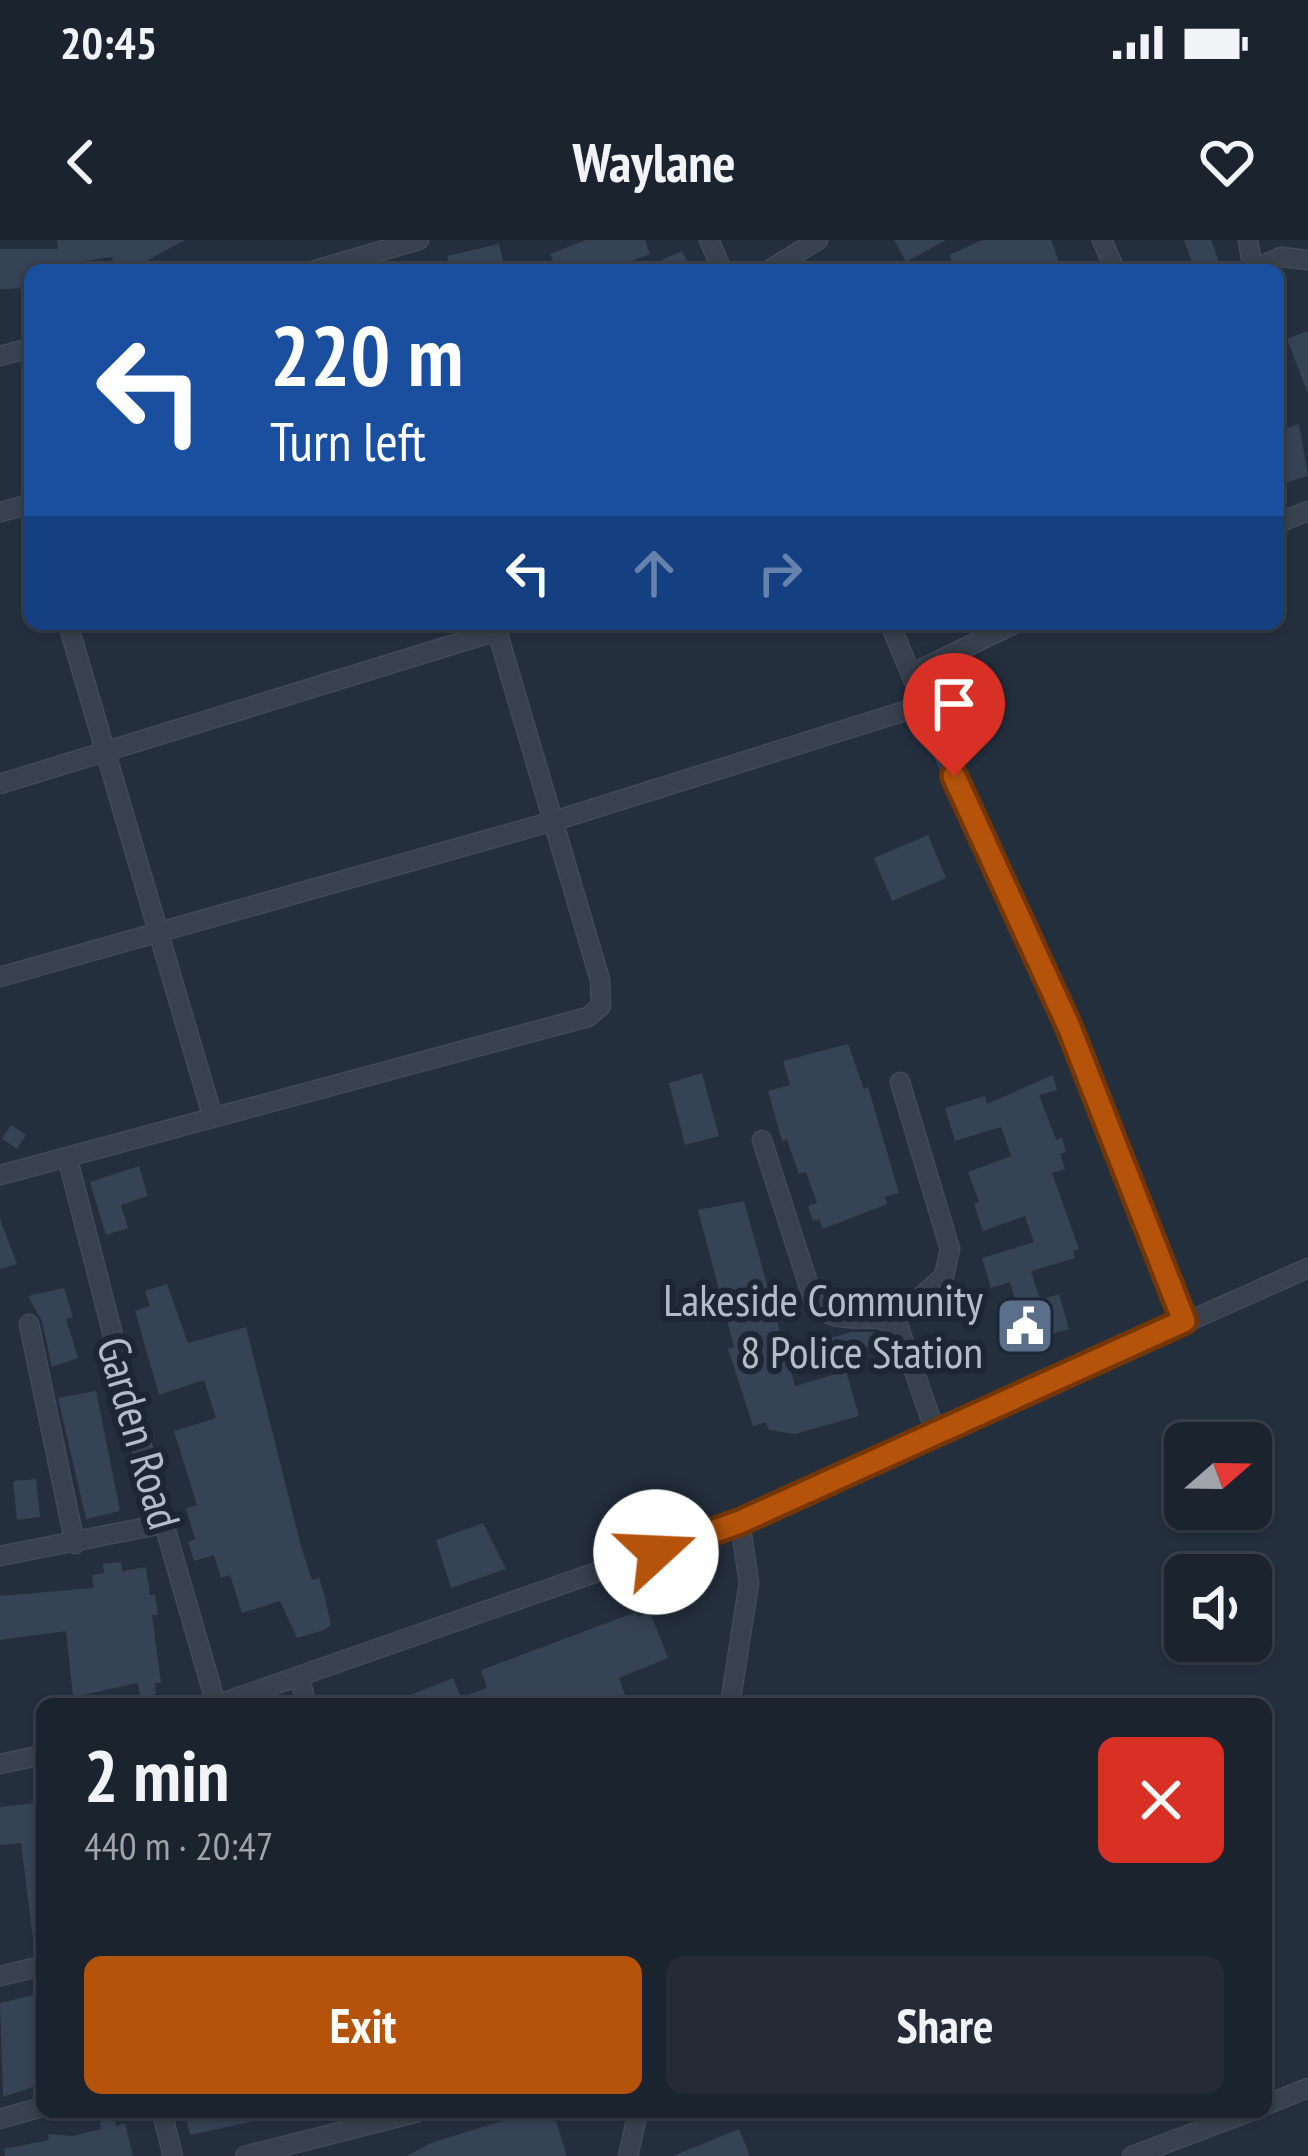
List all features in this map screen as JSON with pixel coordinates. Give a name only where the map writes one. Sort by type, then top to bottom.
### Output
[{"type":"street","points":[[336,264],[419,240]]},
{"type":"street","points":[[779,264],[818,240]]},
{"type":"street","points":[[1266,264],[1281,257],[1308,260]]},
{"type":"street","points":[[70,630],[213,1118]]},
{"type":"street","points":[[0,784],[487,630]]},
{"type":"street","points":[[0,1175],[588,1017],[602,1006],[600,980],[497,630]]},
{"type":"street","points":[[893,630],[1069,1027],[1184,1321]]},
{"type":"street","points":[[913,673],[1002,630]]},
{"type":"street","points":[[0,977],[554,821],[924,704]]},
{"type":"street","points":[[762,1140],[819,1309],[837,1319],[893,1322],[944,1276],[950,1249],[900,1082]]},
{"type":"street","name":"Garden Road","points":[[68,1160],[163,1524],[216,1698]]},
{"type":"street","points":[[237,1698],[740,1522],[1308,1268]]},
{"type":"street","points":[[893,1322],[903,1337],[935,1431]]},
{"type":"street","points":[[29,1324],[75,1544]]},
{"type":"street","points":[[731,1698],[749,1583],[740,1522]]},
{"type":"street","points":[[0,1556],[163,1524]]},
{"type":"street","points":[[300,1678],[305,1698]]},
{"type":"street","points":[[0,1764],[36,1756]]},
{"type":"street","points":[[0,1976],[36,1967]]},
{"type":"street","points":[[1272,2103],[1308,2088]]},
{"type":"street","points":[[0,2119],[36,2110]]},
{"type":"street","points":[[164,2118],[173,2156]]},
{"type":"street","points":[[245,2156],[300,2150],[399,2118]]},
{"type":"street","points":[[628,2156],[637,2118]]},
{"type":"street","points":[[1132,2156],[1234,2118]]},
{"type":"street","points":[[1193,2135],[1202,2156]]},
{"type":"building","points":[[57,240],[185,240],[143,263],[114,264],[112,257],[24,264],[24,288],[0,289],[0,249],[58,249]]},
{"type":"building","points":[[586,240],[645,240],[650,254],[624,264],[554,264],[550,254]]},
{"type":"building","points":[[894,240],[946,240],[906,262]]},
{"type":"building","points":[[982,240],[1051,240],[1060,264],[953,264],[949,255]]},
{"type":"building","points":[[1184,240],[1211,240],[1220,264],[1193,264]]},
{"type":"building","points":[[499,244],[504,264],[449,264],[447,256]]},
{"type":"building","points":[[682,251],[688,264],[653,264]]},
{"type":"building","points":[[1308,331],[1308,391],[1307,391],[1287,339]]},
{"type":"building","points":[[1299,424],[1308,476],[1284,483],[1284,429]]},
{"type":"building","points":[[928,835],[946,878],[892,901],[874,858]]},
{"type":"building","points":[[848,1044],[864,1089],[868,1087],[899,1193],[885,1197],[887,1204],[823,1229],[819,1219],[813,1221],[808,1206],[817,1203],[806,1172],[799,1174],[787,1140],[782,1141],[768,1091],[790,1085],[783,1061]]},
{"type":"building","points":[[702,1073],[719,1136],[685,1145],[669,1083]]},
{"type":"building","points":[[1053,1075],[1057,1090],[1039,1095],[1056,1140],[1062,1138],[1066,1152],[1060,1154],[1065,1169],[1052,1173],[1079,1249],[1073,1251],[1075,1258],[1031,1271],[1040,1300],[1059,1294],[1069,1329],[1045,1336],[1042,1327],[1024,1332],[1010,1282],[991,1288],[982,1258],[1034,1242],[1025,1216],[983,1231],[974,1204],[979,1202],[968,1172],[1011,1156],[1001,1127],[955,1141],[945,1108],[985,1096],[987,1104]]},
{"type":"building","points":[[11,1125],[26,1135],[17,1149],[2,1139]]},
{"type":"building","points":[[139,1166],[148,1196],[121,1205],[128,1228],[106,1235],[90,1182]]},
{"type":"building","points":[[744,1201],[795,1386],[846,1371],[859,1416],[795,1434],[769,1430],[766,1422],[753,1426],[728,1349],[734,1347],[698,1210]]},
{"type":"building","points":[[0,1219],[17,1264],[0,1269]]},
{"type":"building","points":[[167,1284],[188,1343],[246,1327],[301,1546],[312,1580],[319,1578],[324,1594],[331,1625],[324,1630],[297,1638],[280,1601],[242,1613],[230,1575],[221,1578],[214,1555],[194,1561],[188,1542],[195,1539],[186,1508],[197,1505],[174,1431],[216,1418],[204,1380],[159,1395],[135,1311],[150,1306],[145,1291]]},
{"type":"building","points":[[64,1288],[73,1317],[66,1319],[78,1358],[52,1367],[42,1321],[28,1296]]},
{"type":"building","points":[[873,1332],[876,1344],[832,1357],[826,1339]]},
{"type":"building","points":[[957,1342],[963,1367],[942,1372],[935,1347]]},
{"type":"building","points":[[96,1391],[120,1511],[86,1519],[58,1398]]},
{"type":"building","points":[[36,1479],[40,1517],[17,1520],[13,1481]]},
{"type":"building","points":[[483,1523],[506,1569],[451,1588],[436,1540]]},
{"type":"building","points":[[121,1562],[122,1571],[146,1567],[150,1595],[155,1595],[158,1615],[152,1615],[161,1683],[155,1683],[156,1694],[140,1697],[138,1683],[73,1697],[66,1631],[0,1640],[0,1596],[94,1588],[92,1575],[104,1573],[103,1564]]},
{"type":"building","points":[[636,1612],[638,1617],[650,1612],[668,1658],[619,1678],[626,1698],[403,1698],[453,1678],[461,1697],[487,1688],[481,1670]]},
{"type":"building","points":[[36,1804],[36,1939],[21,1843],[0,1845],[0,1807]]},
{"type":"building","points":[[36,1994],[36,2086],[3,2097],[0,2003]]},
{"type":"building","points":[[186,2118],[268,2118],[190,2135]]},
{"type":"building","points":[[512,2118],[555,2118],[567,2156],[407,2156],[431,2143]]},
{"type":"building","points":[[115,2119],[116,2126],[125,2123],[133,2156],[5,2156],[4,2149],[49,2140],[48,2134],[73,2136],[101,2129],[100,2122]]},
{"type":"building","points":[[739,2129],[750,2156],[673,2156]]},
{"type":"place","name":"Lakeside Community 8 Police Station","points":[[1025,1326]]},
{"type":"route","points":[[656,1552],[740,1522],[1184,1321],[1069,1027],[954,776]]}]
